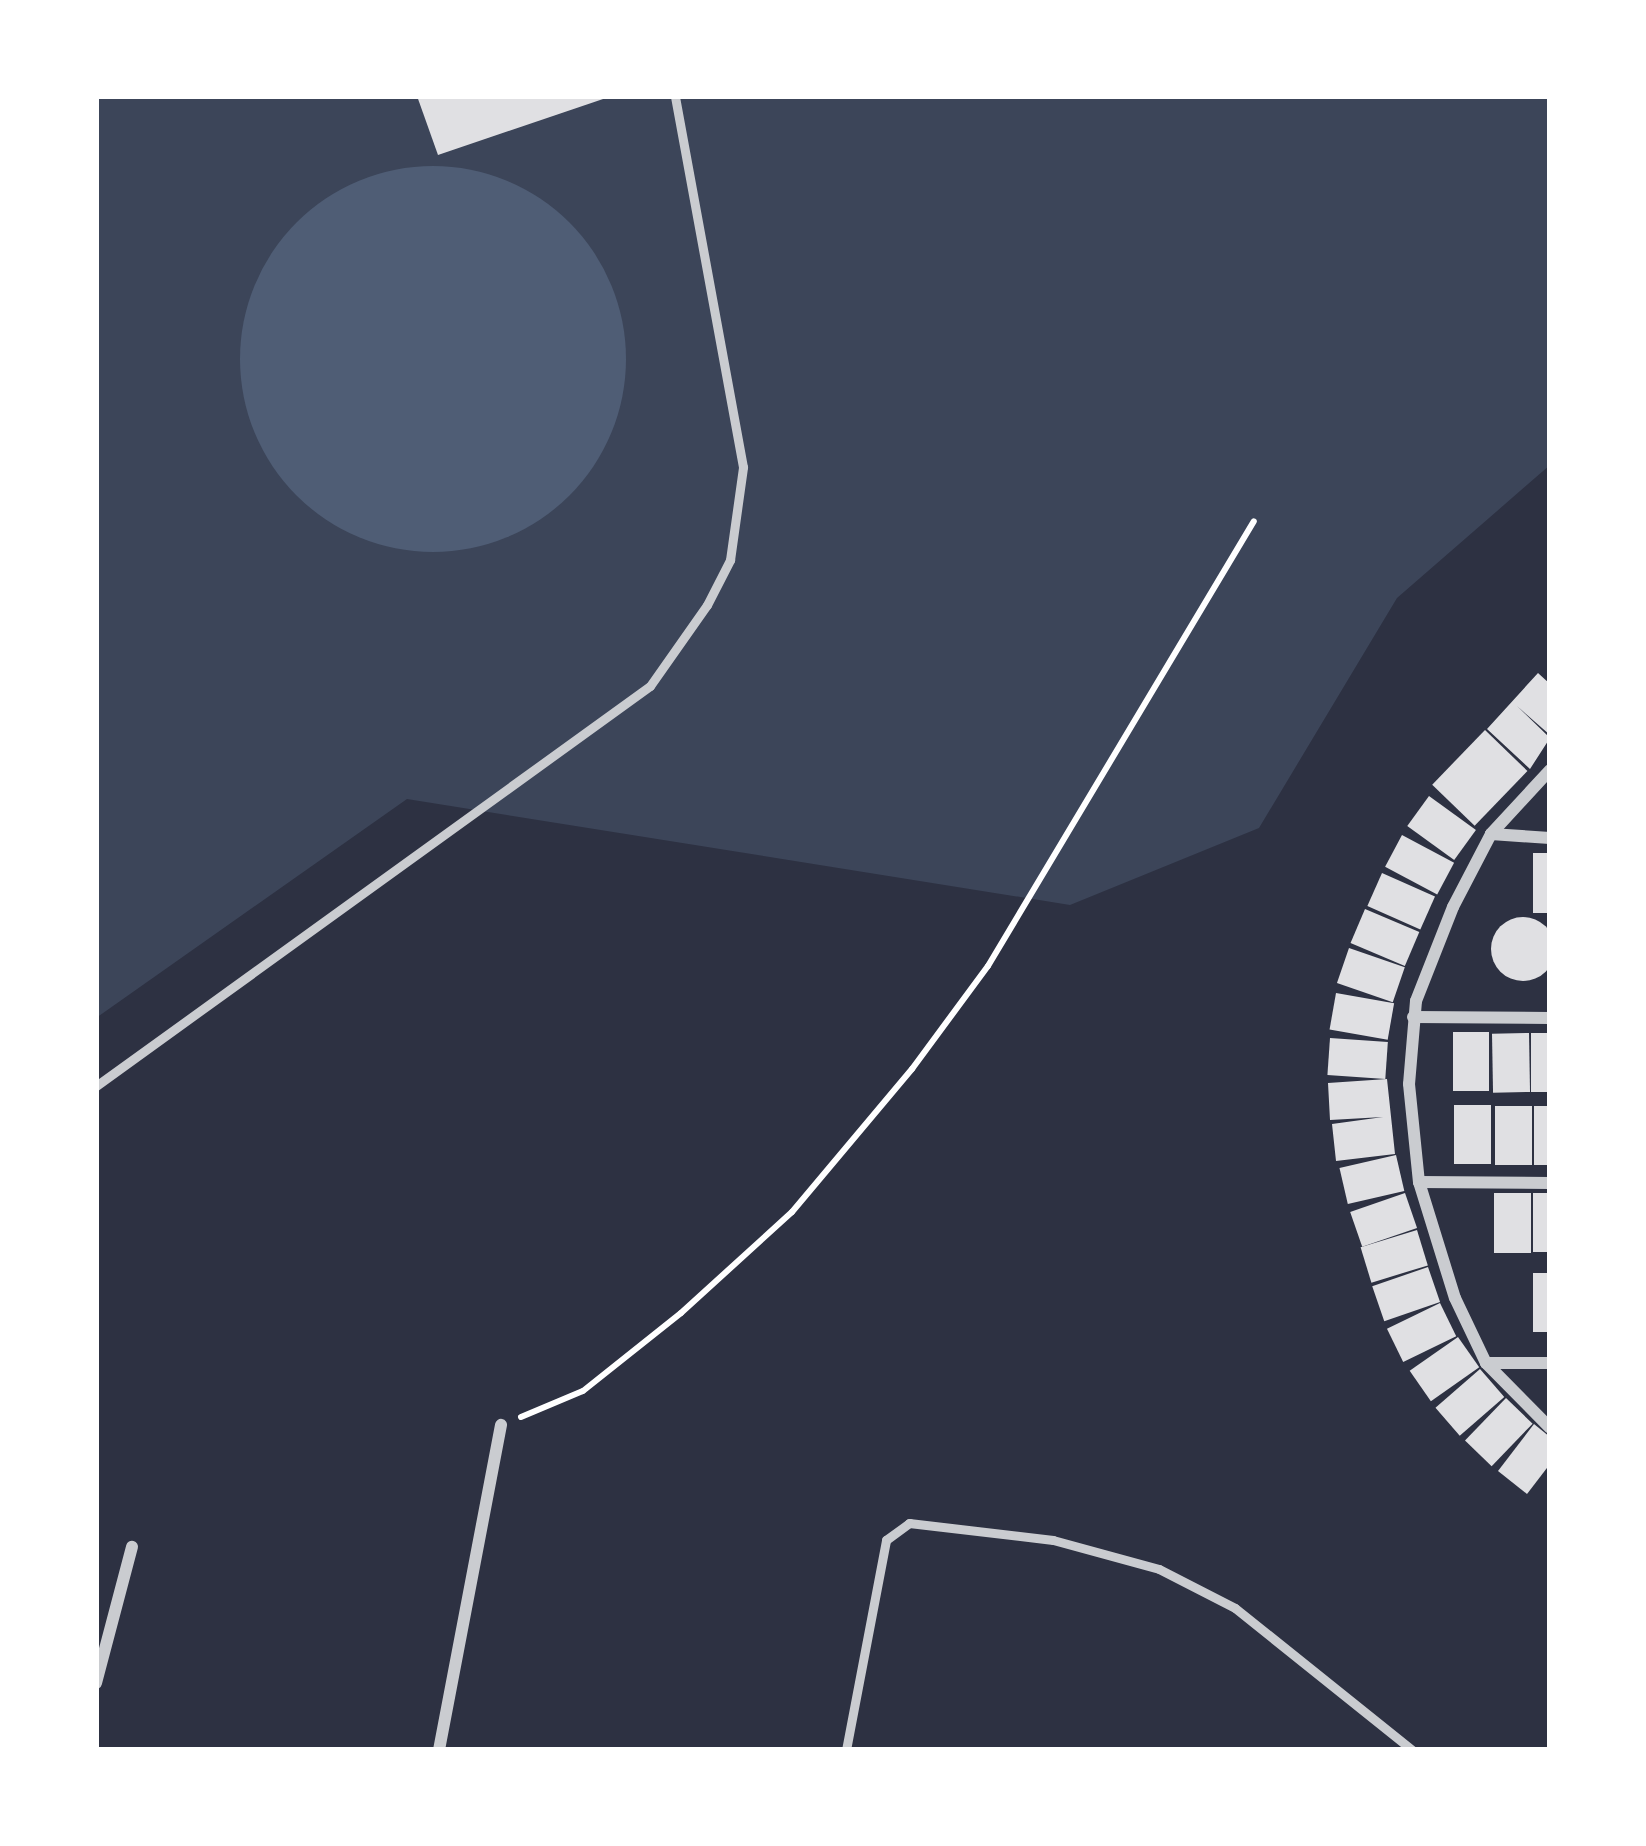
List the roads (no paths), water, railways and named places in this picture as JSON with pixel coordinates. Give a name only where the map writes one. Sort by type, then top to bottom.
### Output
[{"type":"street","points":[[1550,770],[1491,834],[1413,1017],[1419,1182],[1486,1363],[1550,1428]]},
{"type":"street","points":[[1491,834],[1550,838]]},
{"type":"street","points":[[1413,1017],[1550,1018]]},
{"type":"street","points":[[1419,1182],[1550,1184]]},
{"type":"street","points":[[1486,1363],[1550,1363]]},
{"type":"street","points":[[439,1750],[501,1425]]},
{"type":"street","points":[[96,1683],[132,1547]]},
{"type":"lane","points":[[96,1086],[650,686],[707,605],[735,539],[743,467],[674,96]]},
{"type":"lane","points":[[846,1750],[886,1540],[910,1523],[1053,1540],[1159,1569],[1235,1608],[1412,1750]]}]
